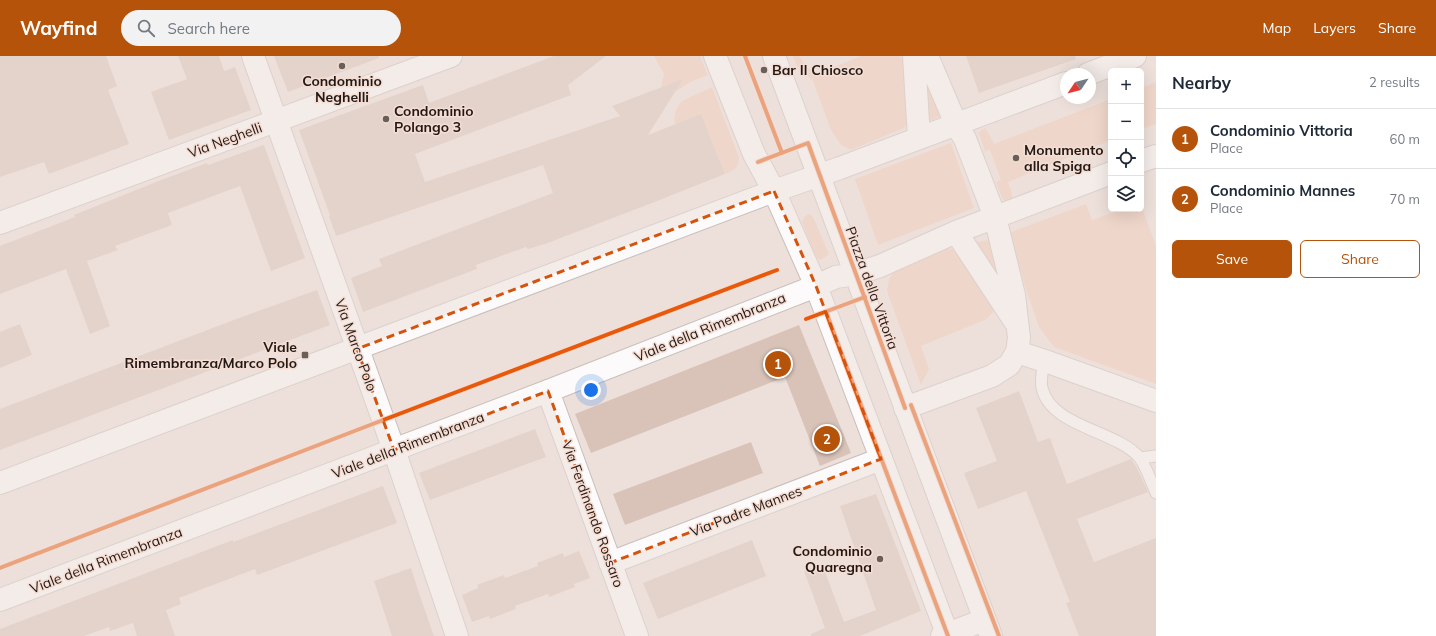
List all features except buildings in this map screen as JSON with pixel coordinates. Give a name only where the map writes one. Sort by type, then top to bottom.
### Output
[{"type":"street","name":"Via Marco Polo","points":[[253,56],[394,450],[457,636]]},
{"type":"street","name":"Via Neghelli","points":[[0,223],[451,56]]},
{"type":"street","points":[[715,56],[754,154],[774,191],[816,286],[946,635],[987,628]]},
{"type":"street","name":"Piazza della Vittoria","points":[[774,56],[987,628]]},
{"type":"street","points":[[914,56],[919,138]]},
{"type":"street","points":[[905,408],[992,376],[1009,366],[1017,352],[1019,338],[1014,295],[996,217],[965,139],[956,124],[927,56]]},
{"type":"street","points":[[1096,71],[1135,56]]},
{"type":"street","points":[[0,483],[774,191],[819,176],[1060,86]]},
{"type":"street","points":[[1144,161],[1156,156]]},
{"type":"street","name":"Piazza della Vittoria","points":[[816,286],[836,277],[856,274],[880,266],[956,232],[1108,174]]},
{"type":"street","points":[[956,232],[1017,325]]},
{"type":"street","name":"Viale della Rimembranza","points":[[0,600],[548,391],[816,286]]},
{"type":"street","points":[[1017,352],[1044,360],[1156,401]]},
{"type":"street","name":"Via Ferdinando Rossaro","points":[[548,391],[637,636]]},
{"type":"street","name":"Via Padre Mannes","points":[[610,562],[881,459]]},
{"type":"lane","points":[[1044,360],[1041,387],[1046,398],[1053,407],[1066,417],[1129,447],[1140,458],[1156,493]]},
{"type":"lane","points":[[1140,458],[1156,456]]},
{"type":"highlighted area","points":[[774,191],[816,286],[881,459],[610,563],[548,391],[394,450],[357,349]]},
{"type":"shaded area","points":[[654,56],[700,56],[708,75],[690,82],[675,92],[668,85],[661,87],[664,74]]},
{"type":"shaded area","points":[[793,56],[799,56],[807,68],[819,73],[861,56],[900,56],[905,64],[909,121],[904,128],[851,150],[841,145],[831,130],[813,81],[797,66]]},
{"type":"shaded area","points":[[923,66],[943,115],[924,123]]},
{"type":"shaded area","points":[[1156,82],[1156,124],[1144,128],[1144,104],[1144,87]]},
{"type":"shaded area","points":[[712,87],[739,157],[736,168],[725,174],[701,114],[675,125],[674,122],[678,106],[682,101]]},
{"type":"shaded area","points":[[1108,100],[1108,141],[1008,182],[1012,199],[1005,201],[1002,198],[996,182],[1001,180],[990,150],[985,151],[979,134],[980,131],[985,128],[994,144]]},
{"type":"shaded area","points":[[951,143],[974,208],[878,245],[855,179]]},
{"type":"shaded area","points":[[1086,204],[1092,220],[1115,212],[1144,212],[1156,246],[1156,384],[1054,347],[1039,327],[1009,233]]},
{"type":"shaded area","points":[[810,214],[813,217],[829,254],[819,260],[814,253],[802,222],[805,216]]},
{"type":"shaded area","points":[[989,240],[994,244],[999,280],[972,243]]},
{"type":"shaded area","points":[[947,247],[954,250],[993,301],[993,312],[987,319],[921,346],[929,369],[921,385],[887,291],[889,279],[897,267]]},
{"type":"cycle path","points":[[745,56],[782,153]]},
{"type":"cycle path","points":[[758,162],[808,143],[905,408]]},
{"type":"cycle path","points":[[0,568],[777,270]]},
{"type":"cycle path","points":[[806,319],[865,297]]},
{"type":"cycle path","points":[[826,312],[948,636]]},
{"type":"cycle path","points":[[911,405],[999,636]]},
{"type":"place","name":"Condominio Neghelli","points":[[342,66]]},
{"type":"place","name":"Bar Il Chiosco","points":[[764,70]]},
{"type":"place","name":"Condominio Polango 3","points":[[386,119]]},
{"type":"place","name":"Monumento alla Spiga","points":[[1016,158]]},
{"type":"place","name":"Viale Rimembranza/Marco Polo","points":[[305,355]]},
{"type":"place","name":"Condominio Vittoria","points":[[778,364]]},
{"type":"place","name":"Condominio Mannes","points":[[827,439]]},
{"type":"place","name":"Condominio Quaregna","points":[[880,559]]}]
